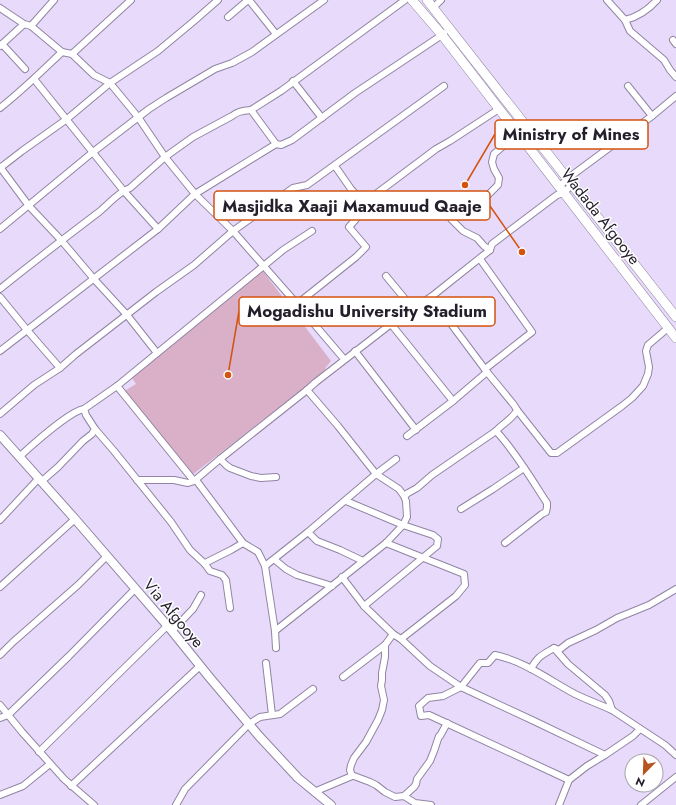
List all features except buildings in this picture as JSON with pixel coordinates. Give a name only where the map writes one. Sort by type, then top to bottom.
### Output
[{"type":"highway","name":"Wadada Afgooye","points":[[412,0],[442,35],[676,338]]},
{"type":"highway","name":"Wadada Afgooye","points":[[427,0],[676,317]]},
{"type":"main road","name":"Via Afgooye","points":[[0,435],[107,556],[249,724],[298,778],[330,805]]},
{"type":"street","points":[[31,26],[54,0]]},
{"type":"street","points":[[72,54],[131,0]]},
{"type":"street","points":[[157,353],[127,315],[29,206],[0,167],[67,119],[110,83],[158,52],[218,0]]},
{"type":"street","points":[[228,17],[248,0],[276,34]]},
{"type":"street","points":[[0,229],[138,117],[166,98],[215,69],[241,59],[324,0]]},
{"type":"street","points":[[0,289],[123,190],[130,188],[165,157],[194,137],[237,112],[251,110],[282,91],[293,81],[405,0]]},
{"type":"street","points":[[433,8],[441,0]]},
{"type":"street","points":[[607,0],[625,20],[630,31],[664,60],[676,77]]},
{"type":"street","points":[[625,20],[633,18],[652,6],[656,0]]},
{"type":"street","points":[[0,8],[24,24],[31,26],[62,52],[72,54],[94,75],[110,83],[138,117],[165,157],[195,194],[233,231],[344,359]]},
{"type":"street","points":[[24,24],[1,45],[25,69]]},
{"type":"street","points":[[251,110],[276,144],[282,146],[355,93],[442,35],[448,27]]},
{"type":"street","points":[[0,108],[12,99],[62,52]]},
{"type":"street","points":[[34,79],[123,190],[158,229]]},
{"type":"street","points":[[293,81],[322,118]]},
{"type":"street","points":[[0,414],[34,385],[60,368],[76,354],[194,264],[233,231],[293,188],[307,185],[335,166],[444,86]]},
{"type":"street","points":[[628,86],[652,116]]},
{"type":"street","points":[[137,480],[174,480],[188,483],[195,480],[344,359],[391,324],[395,319],[430,297],[480,259],[490,250],[492,244],[557,195],[569,182],[676,96]]},
{"type":"street","points":[[297,304],[356,257],[366,247],[349,226],[356,219],[353,214],[364,203],[436,149],[499,109]]},
{"type":"street","points":[[490,250],[477,238],[464,230],[451,219],[453,211],[462,202],[469,204],[488,196],[498,185],[499,178],[492,162],[494,154],[519,134]]},
{"type":"street","points":[[0,351],[158,229],[195,194],[276,144]]},
{"type":"street","points":[[335,166],[364,203]]},
{"type":"street","points":[[19,457],[67,417],[84,409],[117,386],[284,250],[312,231]]},
{"type":"street","points":[[407,436],[453,401],[532,332],[480,259]]},
{"type":"street","points":[[386,276],[412,309]]},
{"type":"street","points":[[0,297],[60,368]]},
{"type":"street","points":[[430,297],[551,453],[557,453],[632,398],[643,386],[648,374],[649,367],[646,350],[648,345],[668,328]]},
{"type":"street","points":[[391,324],[453,401]]},
{"type":"street","points":[[355,351],[416,430]]},
{"type":"street","points":[[117,386],[195,480],[244,543],[258,552],[265,566],[275,631],[276,648]]},
{"type":"street","points":[[275,631],[386,543],[403,525],[407,517],[406,501],[399,489],[376,474],[345,434],[307,390]]},
{"type":"street","points":[[84,409],[95,429],[171,522],[190,550],[210,571],[222,575],[226,580],[230,608]]},
{"type":"street","points":[[404,496],[496,431],[515,415],[517,410]]},
{"type":"street","points":[[0,520],[40,480],[58,467],[83,441],[92,434],[95,429]]},
{"type":"street","points":[[496,431],[505,440],[547,503],[546,512],[504,542]]},
{"type":"street","points":[[220,459],[230,468],[251,476],[261,478],[276,477]]},
{"type":"street","points":[[265,566],[396,459]]},
{"type":"street","points":[[461,509],[524,468]]},
{"type":"street","points":[[346,501],[403,525],[433,534],[438,539],[437,546],[424,558],[364,606]]},
{"type":"street","points":[[0,587],[75,519]]},
{"type":"street","points":[[308,532],[317,541],[363,561]]},
{"type":"street","points":[[204,564],[244,543]]},
{"type":"street","points":[[386,543],[464,574],[465,586],[456,596],[401,639]]},
{"type":"street","points":[[0,655],[78,585],[107,556]]},
{"type":"street","points":[[274,560],[297,575],[332,586]]},
{"type":"street","points":[[342,577],[364,606],[393,634],[401,639],[430,666],[461,687],[605,755]]},
{"type":"street","points":[[531,669],[539,657],[554,648],[559,650],[568,643],[617,618],[649,604],[676,588]]},
{"type":"street","points":[[0,718],[8,715],[70,656],[135,589]]},
{"type":"street","points":[[39,752],[169,628],[193,609],[201,595]]},
{"type":"street","points":[[343,677],[385,645],[393,634]]},
{"type":"street","points":[[352,776],[350,770],[351,765],[378,720],[382,710],[384,700],[381,686],[385,645]]},
{"type":"street","points":[[554,648],[568,664],[605,695],[612,710]]},
{"type":"street","points":[[569,780],[430,715],[422,716],[419,706],[428,698],[443,696],[461,687],[480,663],[488,663],[495,655],[531,669],[576,694],[612,710],[664,745],[676,755]]},
{"type":"street","points":[[266,663],[272,715]]},
{"type":"street","points":[[70,786],[200,666]]},
{"type":"street","points":[[176,805],[185,789],[249,724],[260,717],[280,714],[313,689]]},
{"type":"street","points":[[0,705],[39,752],[70,786],[94,805]]},
{"type":"street","points":[[404,796],[414,787],[417,779],[430,761],[439,736],[447,724]]},
{"type":"street","points":[[559,805],[569,780],[587,766],[633,736],[640,729]]},
{"type":"street","points":[[0,795],[23,786],[50,764]]},
{"type":"street","points":[[314,792],[352,776],[370,782],[385,792],[395,796],[404,796],[415,803],[431,805]]},
{"type":"street","points":[[641,805],[676,777]]},
{"type":"shaded area","points":[[262,270],[331,361],[326,367],[324,373],[192,475],[123,392],[136,384],[132,378]]},
{"type":"place","name":"Ministry of Mines","points":[[465,185]]},
{"type":"place","name":"Masjidka Xaaji Maxamuud Qaaje","points":[[522,252]]},
{"type":"place","name":"Mogadishu University Stadium","points":[[228,375]]}]
